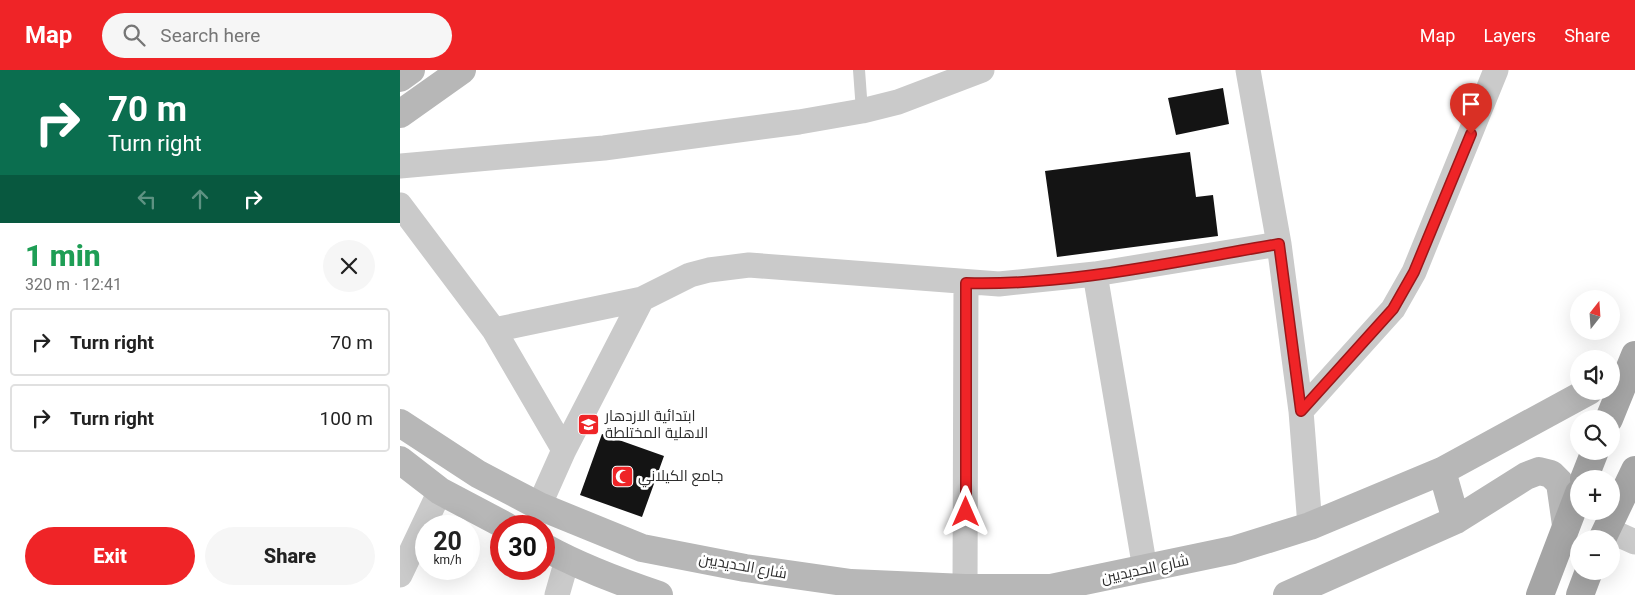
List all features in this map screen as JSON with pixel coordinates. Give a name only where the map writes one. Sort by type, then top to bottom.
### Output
[{"type":"main road","points":[[1613,410],[1634,357]]},
{"type":"main road","points":[[1606,530],[1635,470]]},
{"type":"main road","points":[[1540,595],[1570,515]]},
{"type":"main road","points":[[1580,595],[1586,580]]},
{"type":"street","points":[[400,78],[411,70]]},
{"type":"street","points":[[400,114],[462,70]]},
{"type":"street","points":[[400,166],[604,148],[705,136],[862,111],[898,102],[982,70]]},
{"type":"street","points":[[1248,70],[1279,244],[1301,411],[1310,526]]},
{"type":"street","points":[[1301,411],[1393,309],[1414,272],[1496,70]]},
{"type":"street","points":[[400,205],[494,330],[564,450]]},
{"type":"street","points":[[494,330],[642,299],[690,275],[709,270],[749,265],[966,283],[999,284],[1095,274],[1279,244]]},
{"type":"street","points":[[1095,274],[1145,569]]},
{"type":"street","points":[[965,588],[966,283]]},
{"type":"street","points":[[538,506],[564,450],[642,299]]},
{"type":"street","points":[[1620,369],[1634,357]]},
{"type":"street","name":"شارع الحديديين","points":[[400,423],[478,474],[538,506],[642,548],[745,568],[851,583],[1051,591],[1233,550],[1310,526],[1442,470],[1572,400]]},
{"type":"street","points":[[400,460],[440,491],[490,518]]},
{"type":"street","points":[[1442,470],[1456,520]]},
{"type":"street","points":[[1292,594],[1456,520],[1526,476],[1539,471],[1551,474],[1560,484],[1566,525]]},
{"type":"street","points":[[400,575],[440,491]]},
{"type":"street","points":[[1620,538],[1635,542]]},
{"type":"street","points":[[630,586],[642,548]]},
{"type":"street","points":[[557,595],[555,553],[630,586],[660,595]]},
{"type":"lane","points":[[859,70],[862,111]]},
{"type":"building","points":[[1223,88],[1229,124],[1176,135],[1168,98]]},
{"type":"building","points":[[1190,152],[1196,197],[1213,195],[1218,236],[1057,257],[1045,171]]},
{"type":"building","name":"جامع الكيلاني","points":[[602,434],[664,456],[642,517],[580,495]]},
{"type":"place","name":"ابتدائية الازدهار الاهلية المختلطة","points":[[589,425]]},
{"type":"place","name":"جامع الكيلاني","points":[[622,476]]},
{"type":"route","points":[[966,512],[966,283],[999,284],[1095,274],[1279,244],[1301,411],[1393,309],[1427,244],[1471,134]]}]
